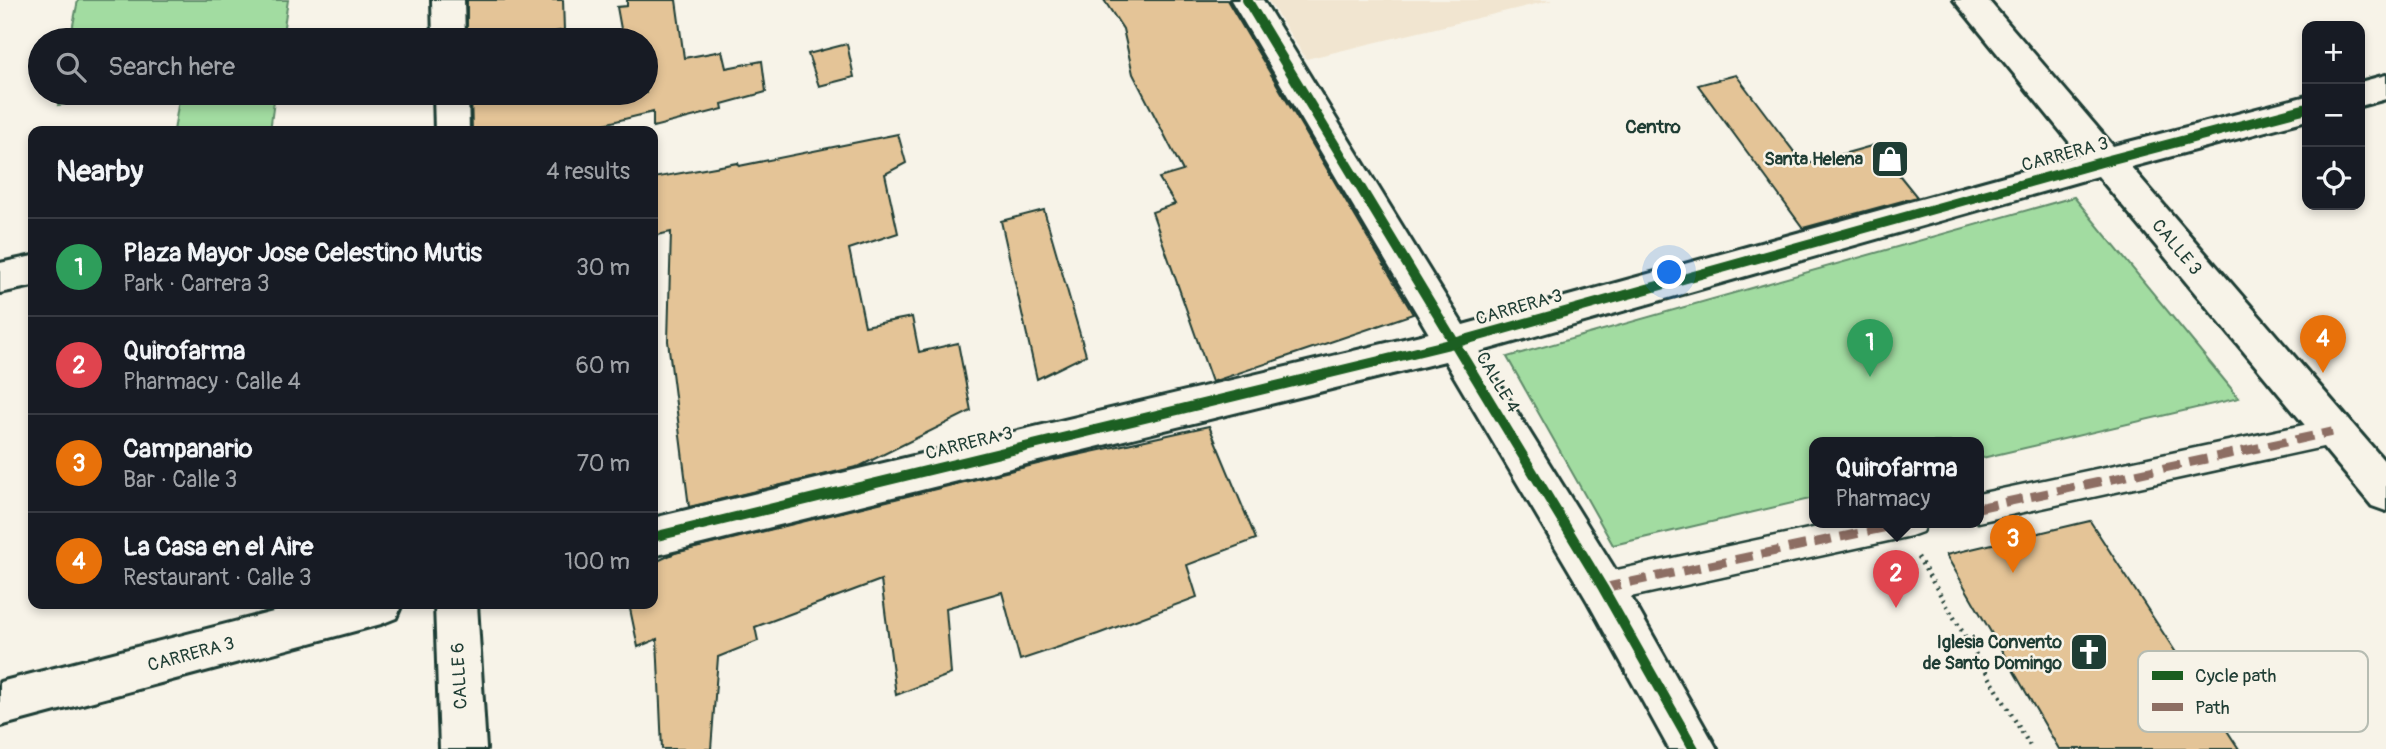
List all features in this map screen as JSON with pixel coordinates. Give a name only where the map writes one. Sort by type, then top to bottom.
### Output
[{"type":"street","points":[[448,0],[449,28]]},
{"type":"street","name":"CALLE 4","points":[[1247,0],[1603,588],[1694,749]]},
{"type":"street","name":"CALLE 3","points":[[1970,0],[2386,493]]},
{"type":"street","points":[[2365,93],[2386,88]]},
{"type":"street","points":[[451,105],[452,126]]},
{"type":"street","name":"CARRERA 3","points":[[658,536],[1454,343],[2105,161],[2302,109]]},
{"type":"street","points":[[0,278],[28,272]]},
{"type":"street","points":[[1984,507],[2332,432]]},
{"type":"street","points":[[1603,588],[1886,528]]},
{"type":"street","name":"CARRERA 3","points":[[0,704],[362,609]]},
{"type":"street","name":"CALLE 6","points":[[456,609],[463,749]]},
{"type":"path","points":[[1907,528],[2032,749]]},
{"type":"shaded area","points":[[1268,0],[1553,0],[1306,59]]},
{"type":"green space","points":[[78,0],[288,0],[284,28],[72,28]]},
{"type":"green space","points":[[178,105],[273,105],[271,126],[175,126]]},
{"type":"green space","points":[[2074,197],[2239,398],[1984,458],[1984,437],[1809,437],[1809,499],[1613,545],[1507,357]]},
{"type":"building","points":[[467,0],[563,0],[564,28],[467,28]]},
{"type":"building","points":[[627,0],[676,0],[684,58],[722,51],[726,68],[762,61],[766,92],[722,104],[723,109],[657,126],[653,126],[653,112],[596,126],[472,126],[471,105],[658,105],[658,28],[621,28],[617,7],[627,6]]},
{"type":"building","points":[[1104,0],[1227,0],[1413,314],[1212,382],[1152,212],[1175,204],[1159,178],[1183,171],[1133,74],[1123,29]]},
{"type":"building","points":[[847,44],[854,77],[819,86],[808,54]]},
{"type":"building","points":[[1736,75],[1804,165],[1875,145],[1917,197],[1803,228],[1698,85]]},
{"type":"building","points":[[898,134],[906,163],[885,174],[898,233],[849,249],[865,326],[912,317],[919,352],[958,343],[971,411],[860,466],[689,507],[668,341],[671,232],[658,235],[658,177],[738,163],[739,166]]},
{"type":"building","points":[[1044,210],[1086,355],[1037,379],[1001,221]]},
{"type":"building","points":[[1209,426],[1256,539],[1187,565],[1197,597],[1020,660],[1002,592],[946,608],[951,674],[896,695],[881,580],[755,627],[758,641],[718,657],[711,749],[662,749],[657,639],[638,647],[630,609],[658,609],[658,561],[675,553],[1050,461]]},
{"type":"building","name":"Iglesia Convento de Santo Domingo","points":[[2090,521],[2175,651],[2138,651],[2138,732],[2228,732],[2239,749],[2059,749],[1946,555]]},
{"type":"marked path","points":[[1984,507],[2332,432]]},
{"type":"marked path","points":[[1603,588],[1883,528]]},
{"type":"cycle path","points":[[1247,0],[1603,588],[1694,749]]},
{"type":"cycle path","points":[[658,536],[1454,343],[2105,161],[2302,109]]},
{"type":"place","name":"Santa Helena","points":[[1890,159]]},
{"type":"place","name":"La Casa en el Aire","points":[[2323,373]]},
{"type":"place","name":"Plaza Mayor Jose Celestino Mutis","points":[[1870,377]]},
{"type":"place","name":"Campanario","points":[[2013,573]]},
{"type":"place","name":"Quirofarma","points":[[1896,608]]},
{"type":"place","name":"Iglesia Convento de Santo Domingo","points":[[2089,652]]},
{"type":"district","name":"Centro","points":[[1653,126]]}]
